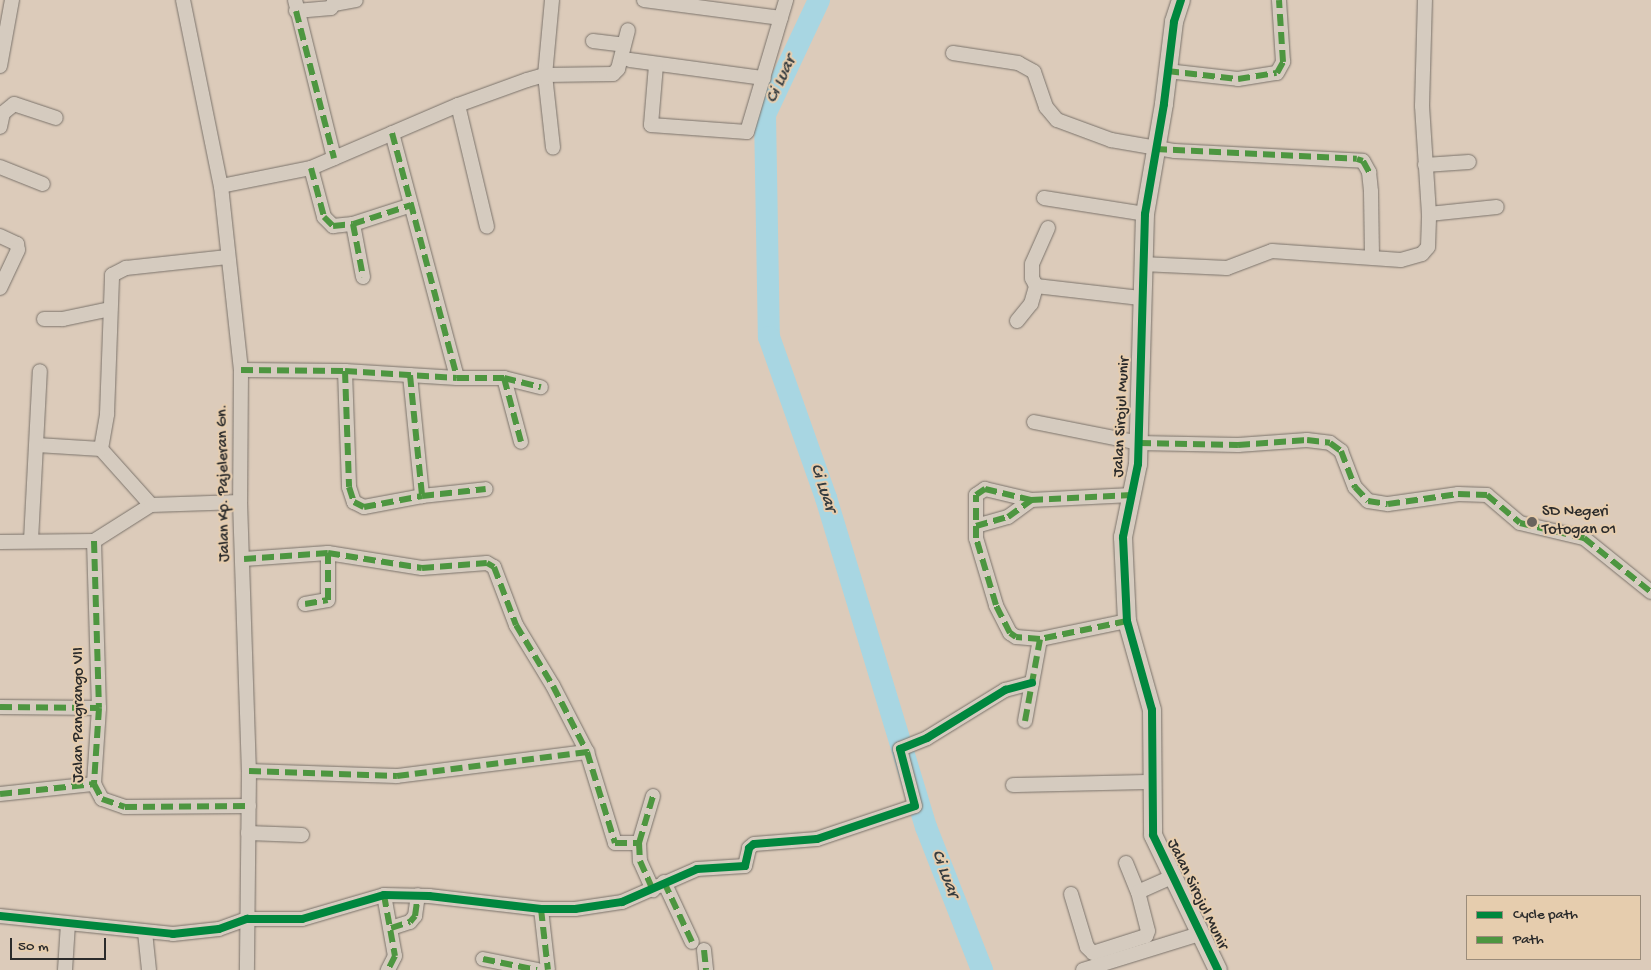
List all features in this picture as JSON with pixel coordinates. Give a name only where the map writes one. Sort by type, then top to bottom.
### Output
[{"type":"street","points":[[0,66],[5,17],[12,0]]},
{"type":"street","name":"Jalan Kp. Pajeleran Gn.","points":[[182,0],[221,186],[227,256],[241,370],[240,502],[244,559],[249,771],[247,970]]},
{"type":"street","points":[[334,158],[295,6],[323,10],[335,2],[356,0]]},
{"type":"street","points":[[552,0],[545,75],[552,148]]},
{"type":"street","points":[[644,0],[781,18]]},
{"type":"street","points":[[656,64],[651,125],[747,132],[786,0]]},
{"type":"street","name":"Jalan Sirojul Munir","points":[[1181,0],[1167,70],[1145,214],[1140,298],[1139,443],[1132,495],[1123,537],[1127,621],[1152,710],[1150,782],[1153,835],[1171,877],[1218,970]]},
{"type":"street","points":[[1167,70],[1238,79],[1277,73],[1284,62],[1279,0]]},
{"type":"street","points":[[1142,264],[1227,268],[1272,252],[1401,260],[1422,254],[1428,247],[1429,214],[1425,165],[1422,48],[1424,0]]},
{"type":"street","points":[[221,186],[311,168],[458,105],[545,75],[613,74],[618,69],[628,30]]},
{"type":"street","points":[[592,41],[624,45]]},
{"type":"street","points":[[953,53],[1018,63],[1034,72],[1046,107],[1056,120],[1088,133],[1155,149],[1363,161],[1369,172],[1371,192],[1372,257]]},
{"type":"street","points":[[630,60],[764,78]]},
{"type":"street","points":[[0,126],[3,113],[14,104],[56,118]]},
{"type":"street","points":[[458,105],[487,227]]},
{"type":"street","points":[[392,133],[457,378]]},
{"type":"street","points":[[1425,165],[1469,162]]},
{"type":"street","points":[[0,167],[43,184]]},
{"type":"street","points":[[311,168],[328,222],[333,226],[353,224],[410,205]]},
{"type":"street","points":[[1044,198],[1145,214]]},
{"type":"street","points":[[1429,214],[1497,207]]},
{"type":"street","points":[[353,224],[362,278]]},
{"type":"street","points":[[1017,321],[1031,304],[1036,286],[1032,278],[1032,264],[1048,228]]},
{"type":"street","points":[[0,236],[17,244],[18,250],[0,288]]},
{"type":"street","points":[[102,449],[107,414],[112,275],[118,270],[227,256]]},
{"type":"street","points":[[1036,286],[1140,298]]},
{"type":"street","points":[[44,319],[63,319],[110,309]]},
{"type":"street","points":[[241,370],[345,370],[457,378],[504,378],[541,387]]},
{"type":"street","points":[[345,370],[351,498],[364,507],[422,496],[486,489]]},
{"type":"street","points":[[32,540],[40,371]]},
{"type":"street","points":[[410,375],[422,496]]},
{"type":"street","points":[[504,378],[521,442]]},
{"type":"street","points":[[1034,422],[1139,443],[1238,445],[1307,440],[1330,443],[1341,451],[1355,487],[1368,501],[1388,504],[1458,494],[1487,494],[1520,522],[1584,538],[1651,592]]},
{"type":"street","points":[[37,445],[102,449],[152,505]]},
{"type":"street","points":[[1127,621],[1040,639],[1016,637],[1006,628],[987,577],[976,526],[976,495],[981,489],[1031,500],[1132,495]]},
{"type":"street","points":[[976,526],[1008,517],[1031,500]]},
{"type":"street","points":[[0,542],[32,540],[94,541],[152,505],[240,502]]},
{"type":"street","name":"Jalan Pangrango VII","points":[[94,541],[99,708],[94,784],[102,799],[125,807],[248,806]]},
{"type":"street","points":[[244,559],[328,553],[422,568],[486,563],[494,567],[516,625],[553,686],[587,752],[615,843],[639,843]]},
{"type":"street","points":[[305,604],[328,600],[328,553]]},
{"type":"street","points":[[1025,721],[1040,639]]},
{"type":"street","points":[[0,916],[68,924],[109,925],[145,932],[195,933],[247,919],[302,920],[384,895],[418,895],[541,909],[600,906],[658,886],[702,868],[745,866],[749,848],[754,844],[817,839],[915,806],[900,749],[927,738],[1005,690],[1032,683]]},
{"type":"street","points":[[0,707],[99,708]]},
{"type":"street","points":[[249,771],[397,776],[587,752]]},
{"type":"street","points":[[1013,785],[1150,782]]},
{"type":"street","points":[[0,794],[94,784]]},
{"type":"street","points":[[653,796],[639,843],[640,861],[658,886],[692,942]]},
{"type":"street","points":[[248,832],[302,835]]},
{"type":"street","points":[[1071,894],[1087,947],[1093,953],[1146,936],[1148,930],[1138,892],[1126,863]]},
{"type":"street","points":[[1138,892],[1171,877]]},
{"type":"street","points":[[384,895],[395,956],[388,970]]},
{"type":"street","points":[[391,928],[410,922],[415,916],[418,895]]},
{"type":"street","points":[[541,909],[548,970]]},
{"type":"street","points":[[65,970],[68,924]]},
{"type":"street","points":[[145,932],[149,970]]},
{"type":"street","points":[[1083,970],[1199,934]]},
{"type":"street","points":[[704,950],[706,970]]},
{"type":"street","points":[[483,959],[537,970]]},
{"type":"waterway","name":"Ci Luar","points":[[819,0],[765,115],[769,337],[826,498],[926,827],[982,970]]},
{"type":"marked path","points":[[1167,71],[1238,79],[1277,73],[1283,62],[1279,0]]},
{"type":"marked path","points":[[296,11],[334,158]]},
{"type":"marked path","points":[[392,133],[457,378],[504,378],[541,387]]},
{"type":"marked path","points":[[1155,149],[1357,159],[1363,161],[1369,172]]},
{"type":"marked path","points":[[311,168],[324,217],[333,226],[353,224],[411,205]]},
{"type":"marked path","points":[[353,224],[363,277]]},
{"type":"marked path","points":[[241,370],[345,371],[457,378]]},
{"type":"marked path","points":[[345,371],[349,487],[354,502],[364,507],[422,496],[486,489]]},
{"type":"marked path","points":[[410,375],[422,496]]},
{"type":"marked path","points":[[504,378],[521,442]]},
{"type":"marked path","points":[[1139,443],[1238,445],[1307,440],[1330,443],[1341,451],[1355,487],[1368,501],[1388,504],[1458,494],[1487,495],[1520,523],[1584,538],[1651,592]]},
{"type":"marked path","points":[[1127,621],[1040,639],[1016,637],[1010,633],[996,605],[976,538],[976,495],[985,489],[1031,500],[1132,495]]},
{"type":"marked path","points":[[976,526],[1008,517],[1031,500]]},
{"type":"marked path","points":[[94,541],[99,708],[94,784],[102,799],[125,807],[249,806]]},
{"type":"marked path","points":[[244,559],[328,553],[422,568],[487,563],[494,567],[516,625],[553,686],[587,752],[615,843],[639,843],[640,861],[653,890]]},
{"type":"marked path","points":[[305,604],[328,600],[328,553]]},
{"type":"marked path","points":[[1025,721],[1040,639]]},
{"type":"marked path","points":[[0,707],[99,708]]},
{"type":"marked path","points":[[249,771],[397,776],[587,752]]},
{"type":"marked path","points":[[0,794],[94,784]]},
{"type":"marked path","points":[[639,843],[653,796]]},
{"type":"marked path","points":[[664,882],[692,942]]},
{"type":"marked path","points":[[384,895],[395,956],[388,970]]},
{"type":"marked path","points":[[391,928],[410,922],[415,916],[418,895]]},
{"type":"marked path","points":[[541,909],[548,970]]},
{"type":"marked path","points":[[704,950],[706,970]]},
{"type":"marked path","points":[[483,959],[537,970]]},
{"type":"cycle path","points":[[1181,0],[1174,22],[1164,104],[1145,214],[1138,464],[1123,537],[1127,621],[1152,710],[1153,835],[1218,970]]},
{"type":"cycle path","points":[[0,916],[173,934],[219,929],[247,919],[302,919],[384,895],[429,896],[541,909],[575,909],[622,902],[697,869],[745,866],[749,848],[754,844],[817,839],[915,806],[900,749],[927,738],[1005,690],[1032,683]]},
{"type":"place","name":"SD Negeri Totogan 01","points":[[1532,522]]}]
